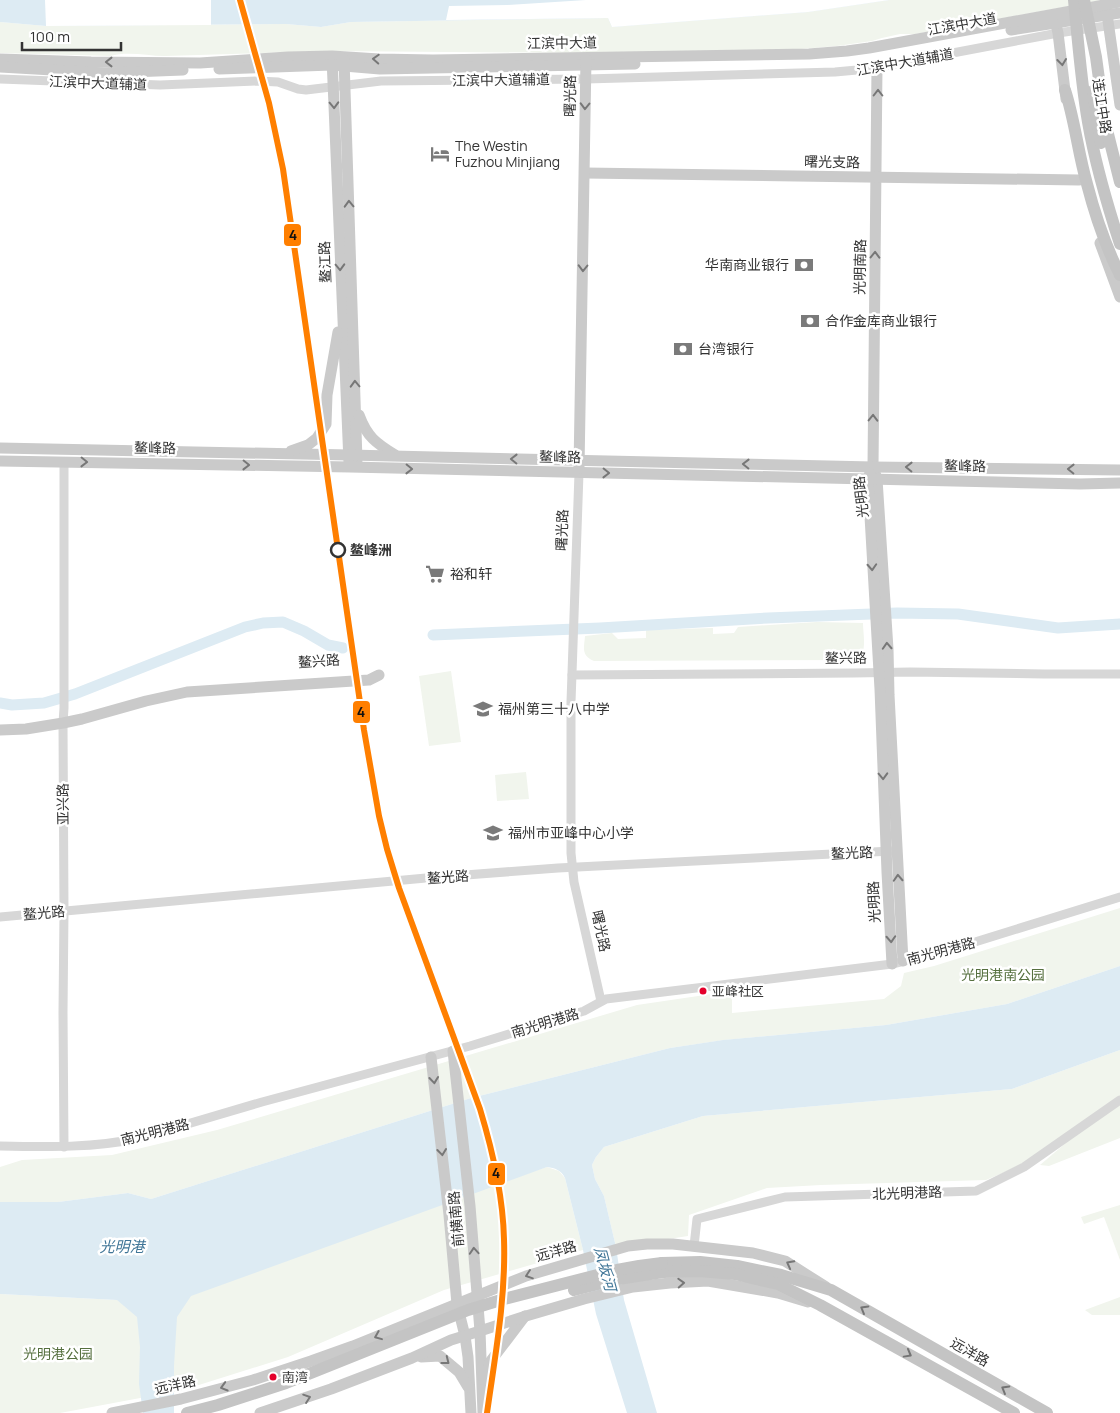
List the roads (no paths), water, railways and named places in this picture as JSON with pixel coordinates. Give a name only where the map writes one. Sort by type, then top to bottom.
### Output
[{"type":"highway","name":"连江中路","points":[[1073,0],[1088,122],[1116,243],[1120,270]]},
{"type":"highway","name":"连江中路","points":[[1083,0],[1088,58],[1097,121],[1106,166],[1120,216]]},
{"type":"highway","points":[[1083,0],[1096,56],[1104,120],[1120,182]]},
{"type":"highway","points":[[1065,90],[1073,115],[1087,185],[1106,244],[1120,275]]},
{"type":"highway","points":[[222,1413],[289,1391],[470,1318],[663,1267],[700,1262],[738,1266],[781,1275],[831,1290]]},
{"type":"highway","points":[[187,1413],[286,1383],[468,1310],[616,1270],[639,1266],[719,1272],[778,1284],[820,1305],[1014,1413]]},
{"type":"highway","name":"远洋路","points":[[831,1290],[1047,1413]]},
{"type":"main road","name":"江滨中大道","points":[[1111,17],[1120,2]]},
{"type":"main road","name":"江滨中大道","points":[[0,59],[91,62],[200,62],[288,57],[332,60],[380,69],[586,61],[687,63],[798,62],[861,57],[1056,23],[1111,17],[1120,13]]},
{"type":"main road","points":[[1111,17],[1120,105]]},
{"type":"main road","points":[[1056,23],[1065,90],[1066,119],[1079,180],[1120,297]]},
{"type":"main road","name":"江滨中大道","points":[[0,67],[105,73],[332,60]]},
{"type":"main road","name":"鳌江路","points":[[332,60],[339,85],[356,405],[353,467]]},
{"type":"main road","name":"曙光路","points":[[579,473],[586,61]]},
{"type":"main road","name":"鳌江路","points":[[344,62],[339,85],[342,313],[353,455]]},
{"type":"main road","name":"光明南路","points":[[873,467],[877,68]]},
{"type":"main road","name":"曙光支路","points":[[585,173],[1079,180]]},
{"type":"main road","points":[[284,454],[308,445],[317,438],[326,424],[327,395],[342,313]]},
{"type":"main road","points":[[356,405],[369,436],[380,446],[397,456]]},
{"type":"main road","name":"鳌峰路","points":[[0,448],[873,467],[1120,470]]},
{"type":"main road","name":"鳌峰路","points":[[0,461],[873,478],[1080,484],[1120,483]]},
{"type":"main road","name":"光明路","points":[[873,467],[898,963]]},
{"type":"main road","points":[[1080,484],[1120,490]]},
{"type":"main road","name":"鳌兴路","points":[[0,723],[63,716],[185,686],[368,672],[379,675],[369,680],[187,692],[82,719],[63,716],[26,729],[0,730]]},
{"type":"main road","name":"前横南路","points":[[453,1051],[470,1206],[480,1330],[482,1413]]},
{"type":"main road","name":"前横南路","points":[[431,1057],[457,1304],[468,1357],[471,1413]]},
{"type":"main road","name":"远洋路","points":[[112,1413],[181,1399],[253,1380],[318,1359],[526,1276],[619,1248],[653,1243],[754,1253],[785,1260],[831,1290]]},
{"type":"main road","points":[[260,1413],[332,1389],[480,1330],[584,1299],[633,1287],[708,1281],[778,1293],[820,1305]]},
{"type":"main road","name":"前横南路","points":[[482,1386],[490,1362],[526,1316]]},
{"type":"main road","name":"前横南路","points":[[412,1358],[440,1356],[459,1372],[469,1389]]},
{"type":"street","name":"江滨中大道辅道","points":[[0,79],[160,85],[258,81],[278,82],[306,90],[381,81],[586,79],[836,72],[877,68],[1056,23]]},
{"type":"street","name":"亚兴路","points":[[64,462],[64,1146]]},
{"type":"street","name":"曙光路","points":[[579,473],[572,675],[570,853],[601,1001]]},
{"type":"street","name":"鳌兴路","points":[[572,675],[1120,674]]},
{"type":"street","name":"鳌光路","points":[[0,918],[418,879],[572,867],[891,851]]},
{"type":"street","name":"南光明港路","points":[[0,1146],[52,1148],[121,1142],[150,1136],[262,1102],[453,1051],[584,1011],[601,1001],[612,998],[898,963],[946,951],[1120,897]]},
{"type":"street","name":"北光明港路","points":[[694,1246],[697,1219],[786,1196],[976,1191],[1024,1167],[1120,1100]]},
{"type":"water","points":[[0,0],[889,0],[808,12],[612,27],[608,18],[351,22],[321,27],[286,24],[46,26],[0,22]]},
{"type":"water","name":"光明港","points":[[1120,966],[1120,1050],[1012,1089],[703,1116],[604,1147],[592,1165],[595,1179],[604,1196],[616,1247],[624,1300],[657,1413],[627,1413],[596,1314],[583,1250],[565,1178],[560,1171],[550,1167],[191,1296],[177,1317],[174,1413],[143,1413],[139,1384],[140,1347],[137,1317],[117,1300],[0,1294],[0,1202],[58,1202],[128,1193],[151,1199],[471,1098],[670,1048],[723,1040],[886,1025],[1007,1004]]},
{"type":"waterway","points":[[433,635],[897,613],[958,614],[1058,628],[1120,624]]},
{"type":"waterway","points":[[0,703],[12,705],[44,703],[75,694],[245,627],[263,623],[283,622],[304,631],[328,645],[343,648]]},
{"type":"place","name":"The Westin Fuzhou Minjiang","points":[[440,154]]},
{"type":"place","name":"华南商业银行","points":[[804,265]]},
{"type":"place","name":"合作金库商业银行","points":[[810,321]]},
{"type":"place","name":"台湾银行","points":[[683,349]]},
{"type":"place","name":"鳌峰洲","points":[[338,550]]},
{"type":"place","name":"裕和轩","points":[[435,574]]},
{"type":"place","name":"福州第三十八中学","points":[[483,709]]},
{"type":"place","name":"福州市亚峰中心小学","points":[[493,833]]},
{"type":"place","name":"亚峰社区","points":[[703,991]]},
{"type":"place","name":"南湾","points":[[273,1377]]},
{"type":"park label","name":"光明港南公园","points":[[1003,975]]},
{"type":"park label","name":"光明港公园","points":[[58,1354]]},
{"type":"water label","name":"凤坂河","points":[[605,1269]]}]
